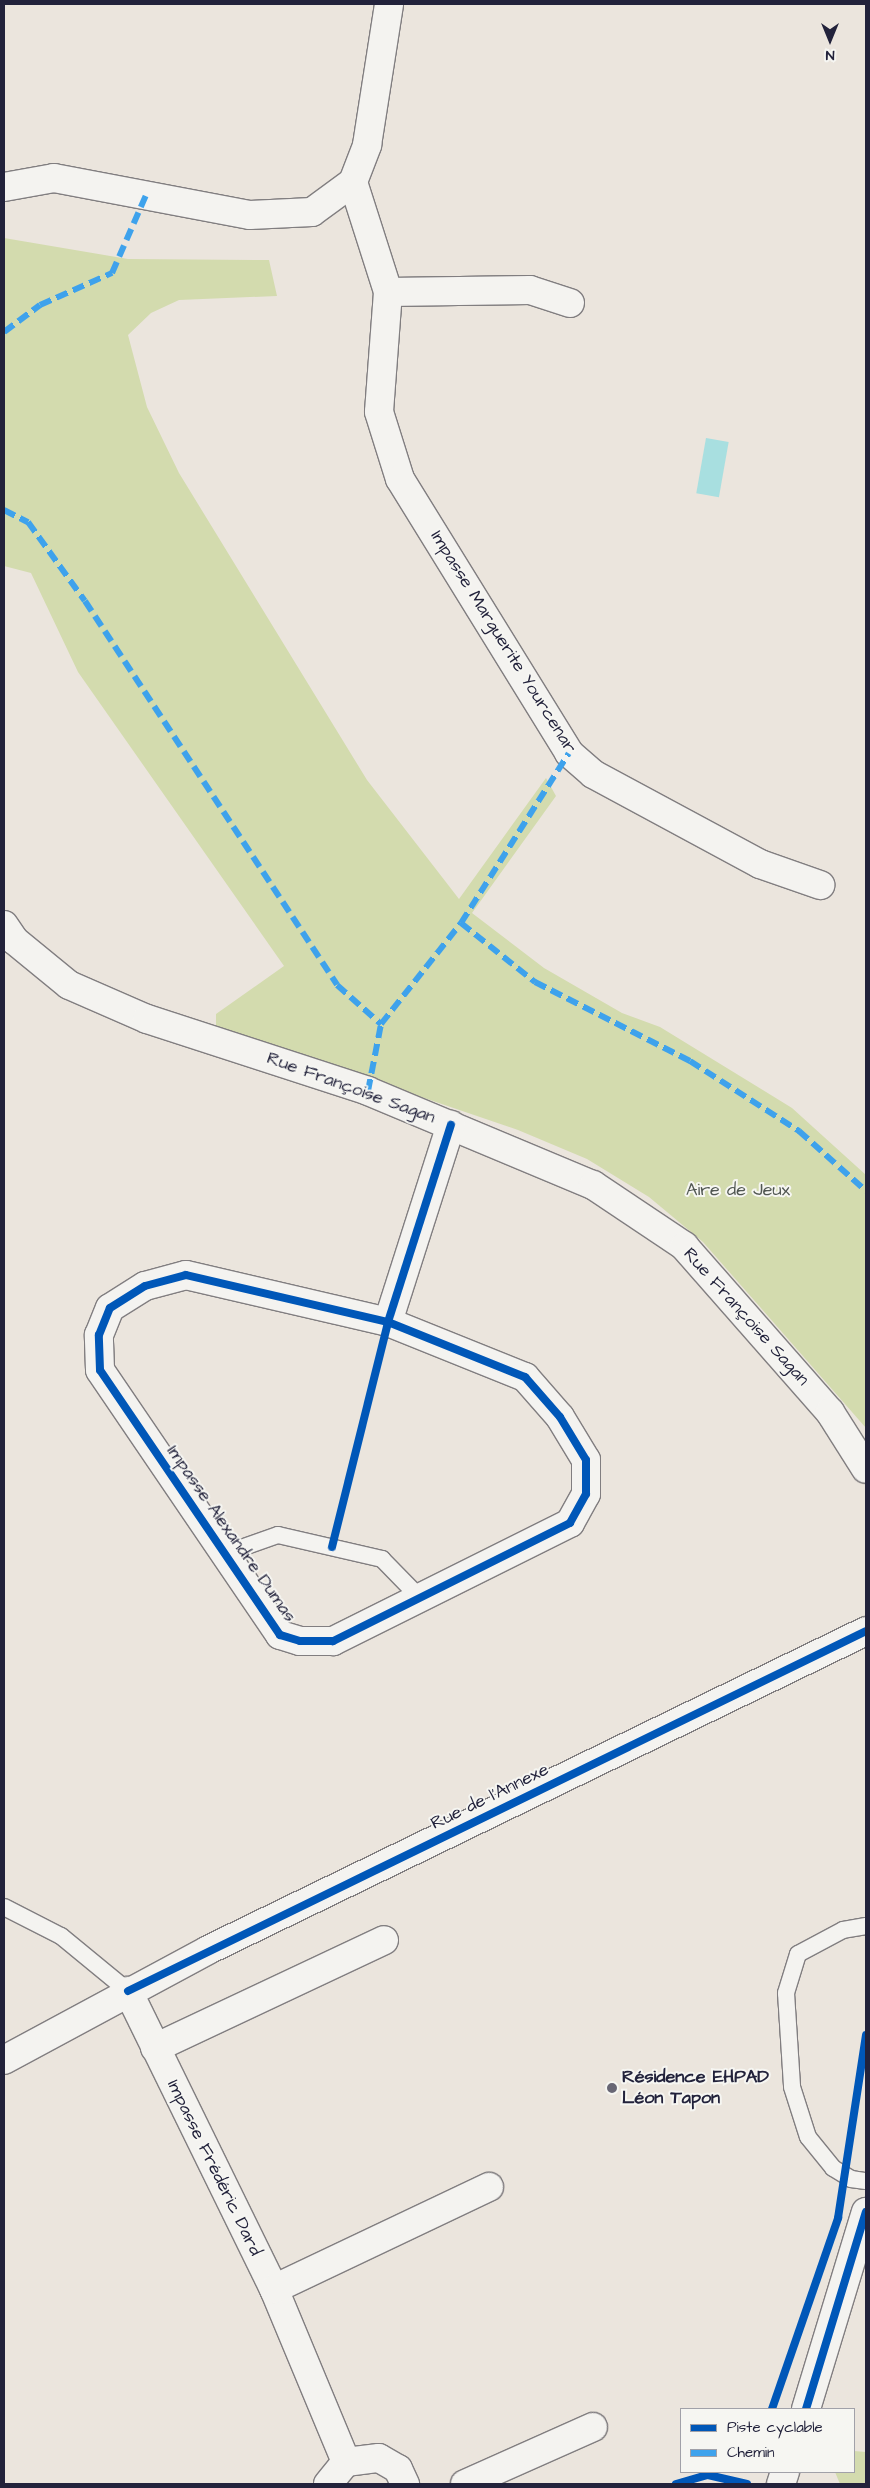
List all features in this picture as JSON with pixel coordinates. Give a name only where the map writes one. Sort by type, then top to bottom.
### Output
[{"type":"street","points":[[4,187],[54,178],[250,215],[312,212],[353,182],[367,145],[389,4]]},
{"type":"street","name":"Impasse Marguerite Yourcenar","points":[[353,182],[388,292],[379,412],[400,479],[569,753],[592,774],[760,864],[820,885]]},
{"type":"street","points":[[388,292],[530,290],[570,303]]},
{"type":"street","name":"Rue Françoise Sagan","points":[[7,938],[69,985],[138,1015],[368,1091],[594,1185],[684,1246],[830,1412],[866,1469]]},
{"type":"street","points":[[388,1322],[451,1125]]},
{"type":"street","name":"Impasse Alexandre Dumas","points":[[186,1275],[388,1322],[525,1377],[560,1417],[586,1460],[586,1494],[570,1522],[333,1641],[300,1641],[280,1635],[100,1370],[98,1335],[110,1308],[145,1286],[186,1275]]},
{"type":"street","name":"Rue de l'Annexe","points":[[4,2060],[128,1991],[866,1630]]},
{"type":"street","points":[[155,2048],[384,1940]]},
{"type":"street","name":"Impasse Frédéric Dard","points":[[128,1991],[274,2289],[346,2462]]},
{"type":"street","points":[[274,2289],[489,2187]]},
{"type":"street","points":[[806,2408],[866,2212]]},
{"type":"street","points":[[465,2484],[594,2427]]},
{"type":"street","points":[[328,2484],[346,2462],[379,2458],[398,2469],[405,2484]]},
{"type":"lane","points":[[224,1554],[278,1535],[287,1537],[382,1559],[420,1598]]},
{"type":"lane","points":[[4,1907],[61,1936],[128,1991]]},
{"type":"lane","points":[[866,1926],[843,1930],[798,1954],[786,1992],[792,2087],[808,2137],[833,2168],[851,2179],[866,2181]]},
{"type":"green space","name":"Aire de Jeux","points":[[4,238],[128,259],[269,260],[277,296],[179,300],[151,313],[128,335],[147,407],[179,473],[367,780],[459,899],[546,778],[556,796],[472,913],[544,968],[622,1013],[660,1027],[792,1108],[866,1175],[866,1428],[703,1242],[649,1197],[587,1159],[518,1130],[216,1027],[216,1014],[284,966],[78,672],[31,573],[4,566]]},
{"type":"green space","points":[[855,2451],[866,2452],[866,2484],[840,2484],[835,2473],[855,2473]]},
{"type":"water","points":[[706,438],[729,442],[719,497],[696,493]]},
{"type":"marked path","points":[[4,332],[40,305],[112,273],[146,195]]},
{"type":"marked path","points":[[4,510],[28,522],[85,601],[337,985],[381,1024]]},
{"type":"marked path","points":[[368,1091],[381,1024],[461,923],[569,753]]},
{"type":"marked path","points":[[461,923],[535,982],[690,1061],[799,1131],[866,1191]]},
{"type":"cycle path","points":[[332,1547],[388,1322],[525,1377],[560,1417],[586,1460],[586,1494],[570,1523],[333,1641],[300,1641],[280,1635],[100,1370],[99,1335],[110,1308],[145,1286],[186,1275],[388,1322],[451,1125]]},
{"type":"cycle path","points":[[128,1991],[866,1631]]},
{"type":"cycle path","points":[[772,2408],[838,2218],[866,2035]]},
{"type":"cycle path","points":[[806,2408],[866,2212]]},
{"type":"cycle path","points":[[676,2484],[708,2475],[747,2484]]},
{"type":"place","name":"Résidence EHPAD Léon Tapon","points":[[612,2088]]}]
